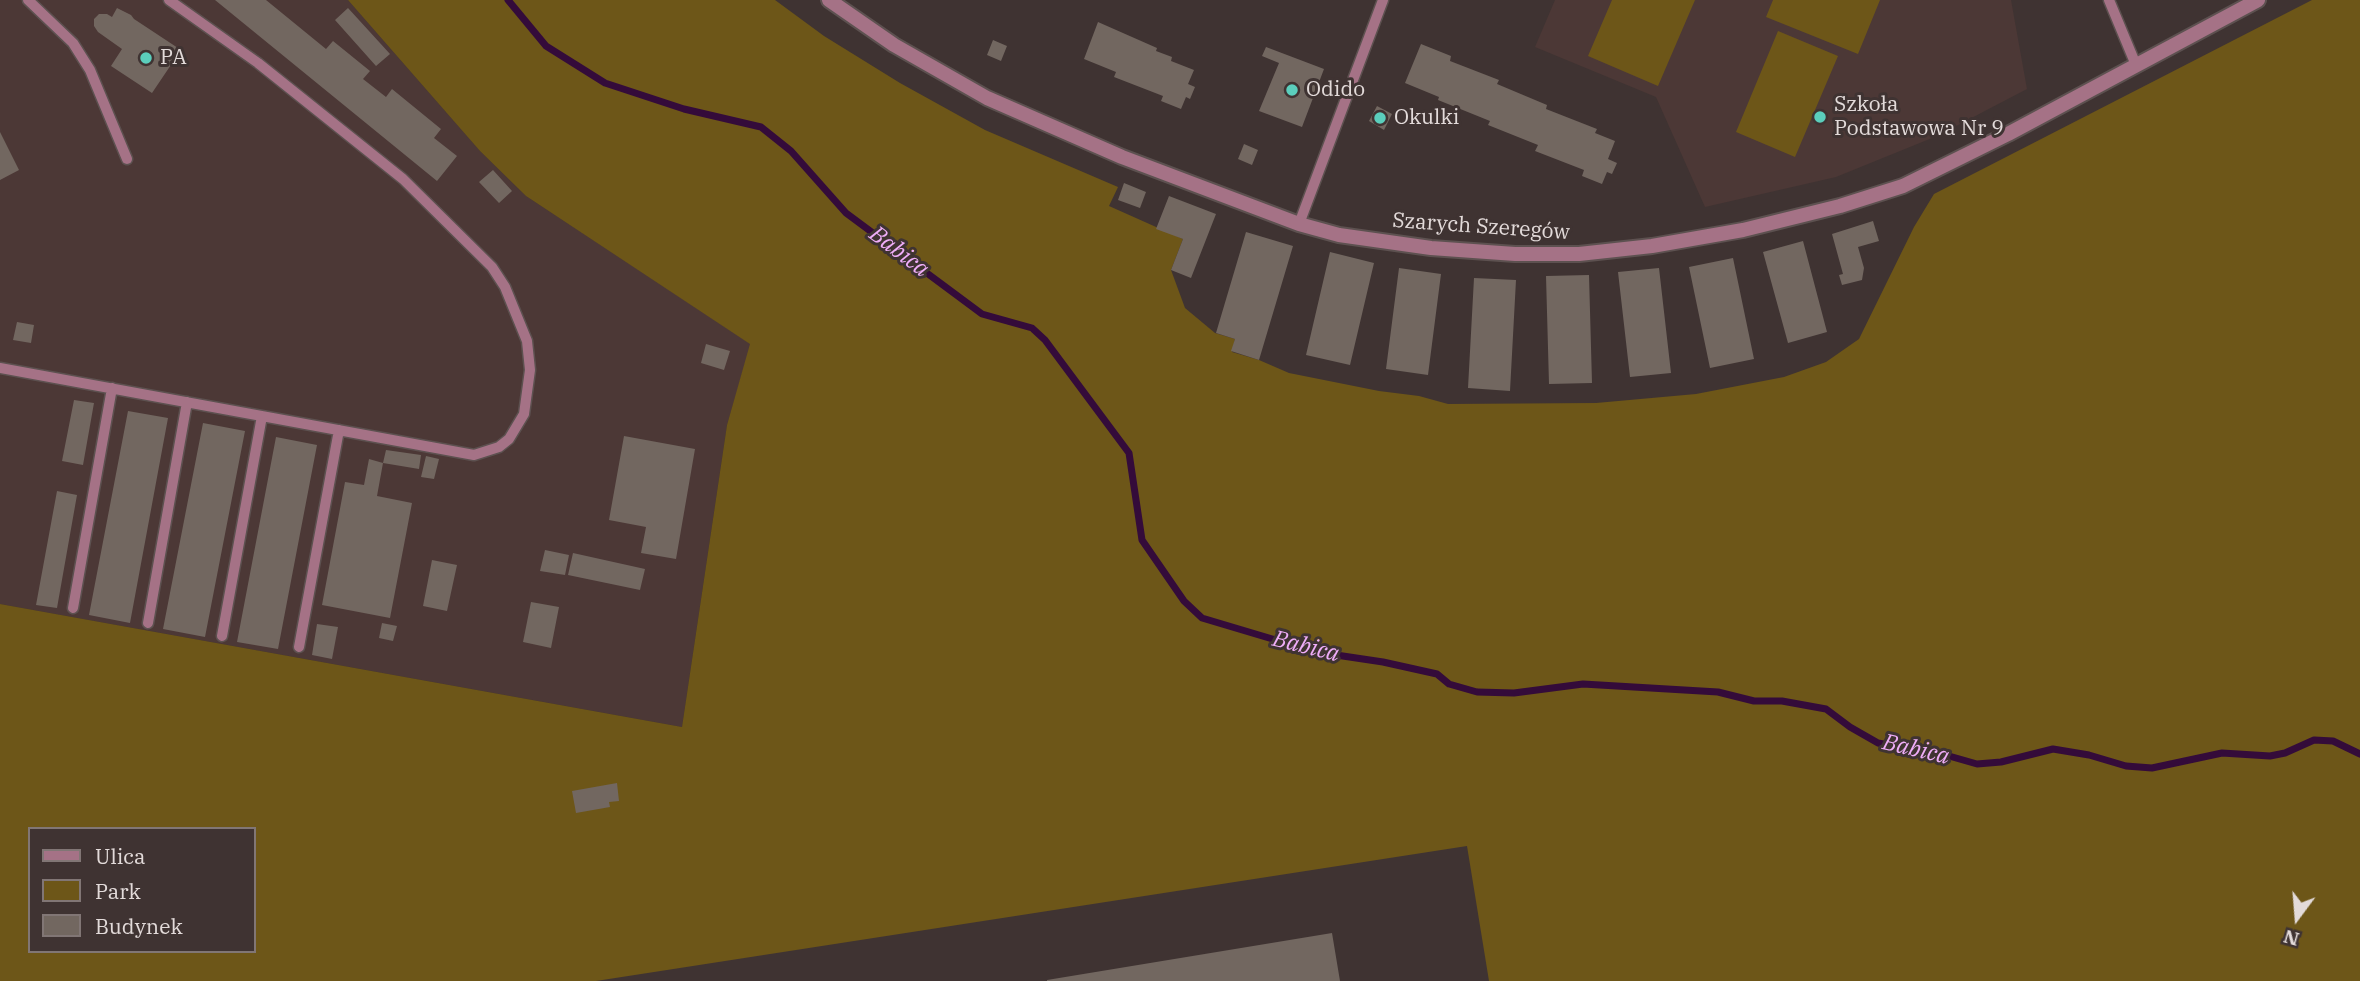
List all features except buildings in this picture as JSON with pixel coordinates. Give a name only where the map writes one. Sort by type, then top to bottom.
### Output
[{"type":"street","name":"Szarych Szeregów","points":[[829,0],[894,45],[987,98],[1122,157],[1299,224],[1339,235],[1431,248],[1515,254],[1580,254],[1652,246],[1743,230],[1840,206],[1903,186],[2008,134],[2258,0]]},
{"type":"lane","points":[[28,0],[73,43],[90,70],[127,159]]},
{"type":"lane","points":[[0,368],[474,455],[499,447],[509,439],[524,414],[530,370],[527,341],[505,287],[492,267],[403,179],[258,63],[169,0]]},
{"type":"lane","points":[[1299,224],[1383,0]]},
{"type":"lane","points":[[2109,0],[2136,65]]},
{"type":"lane","points":[[73,608],[112,388]]},
{"type":"lane","points":[[148,623],[187,402]]},
{"type":"lane","points":[[222,636],[262,416]]},
{"type":"lane","points":[[299,647],[340,430]]},
{"type":"shaded area","points":[[0,0],[348,0],[480,151],[526,196],[751,344],[727,425],[682,727],[0,604]]},
{"type":"shaded area","name":"Szkoła Podstawowa Nr 9","points":[[1555,0],[2011,0],[2027,89],[1937,136],[1836,177],[1705,207],[1656,97],[1535,47]]},
{"type":"green space","points":[[348,0],[775,0],[824,36],[900,83],[985,130],[1118,187],[1109,206],[1183,239],[1171,270],[1185,308],[1215,333],[1235,339],[1232,352],[1289,373],[1419,396],[1448,404],[1596,403],[1696,394],[1784,377],[1826,362],[1859,339],[1914,227],[1934,194],[2312,0],[2360,0],[2360,981],[1489,981],[1467,846],[596,981],[0,981],[0,604],[682,727],[727,425],[750,344],[526,196],[480,151]]},
{"type":"green space","points":[[1612,0],[1695,0],[1658,86],[1588,56]]},
{"type":"green space","points":[[1773,0],[1880,0],[1858,54],[1766,17]]},
{"type":"green space","points":[[1778,31],[1838,56],[1795,157],[1736,132]]},
{"type":"waterway","name":"Babica","points":[[508,0],[546,46],[605,83],[684,109],[761,127],[791,151],[846,213],[982,314],[1032,328],[1045,340],[1129,453],[1142,540],[1184,601],[1202,618],[1316,652],[1383,662],[1437,674],[1449,684],[1477,692],[1514,693],[1583,684],[1718,692],[1754,701],[1782,701],[1826,709],[1878,743],[1977,764],[2001,762],[2053,749],[2089,755],[2126,766],[2152,768],[2222,753],[2270,756],[2285,753],[2314,740],[2333,741],[2360,754]]},
{"type":"place","name":"PA","points":[[146,58]]},
{"type":"place","name":"Odido","points":[[1292,90]]},
{"type":"place","name":"Szkoła Podstawowa Nr 9","points":[[1820,117]]},
{"type":"place","name":"Okulki","points":[[1380,118]]}]
